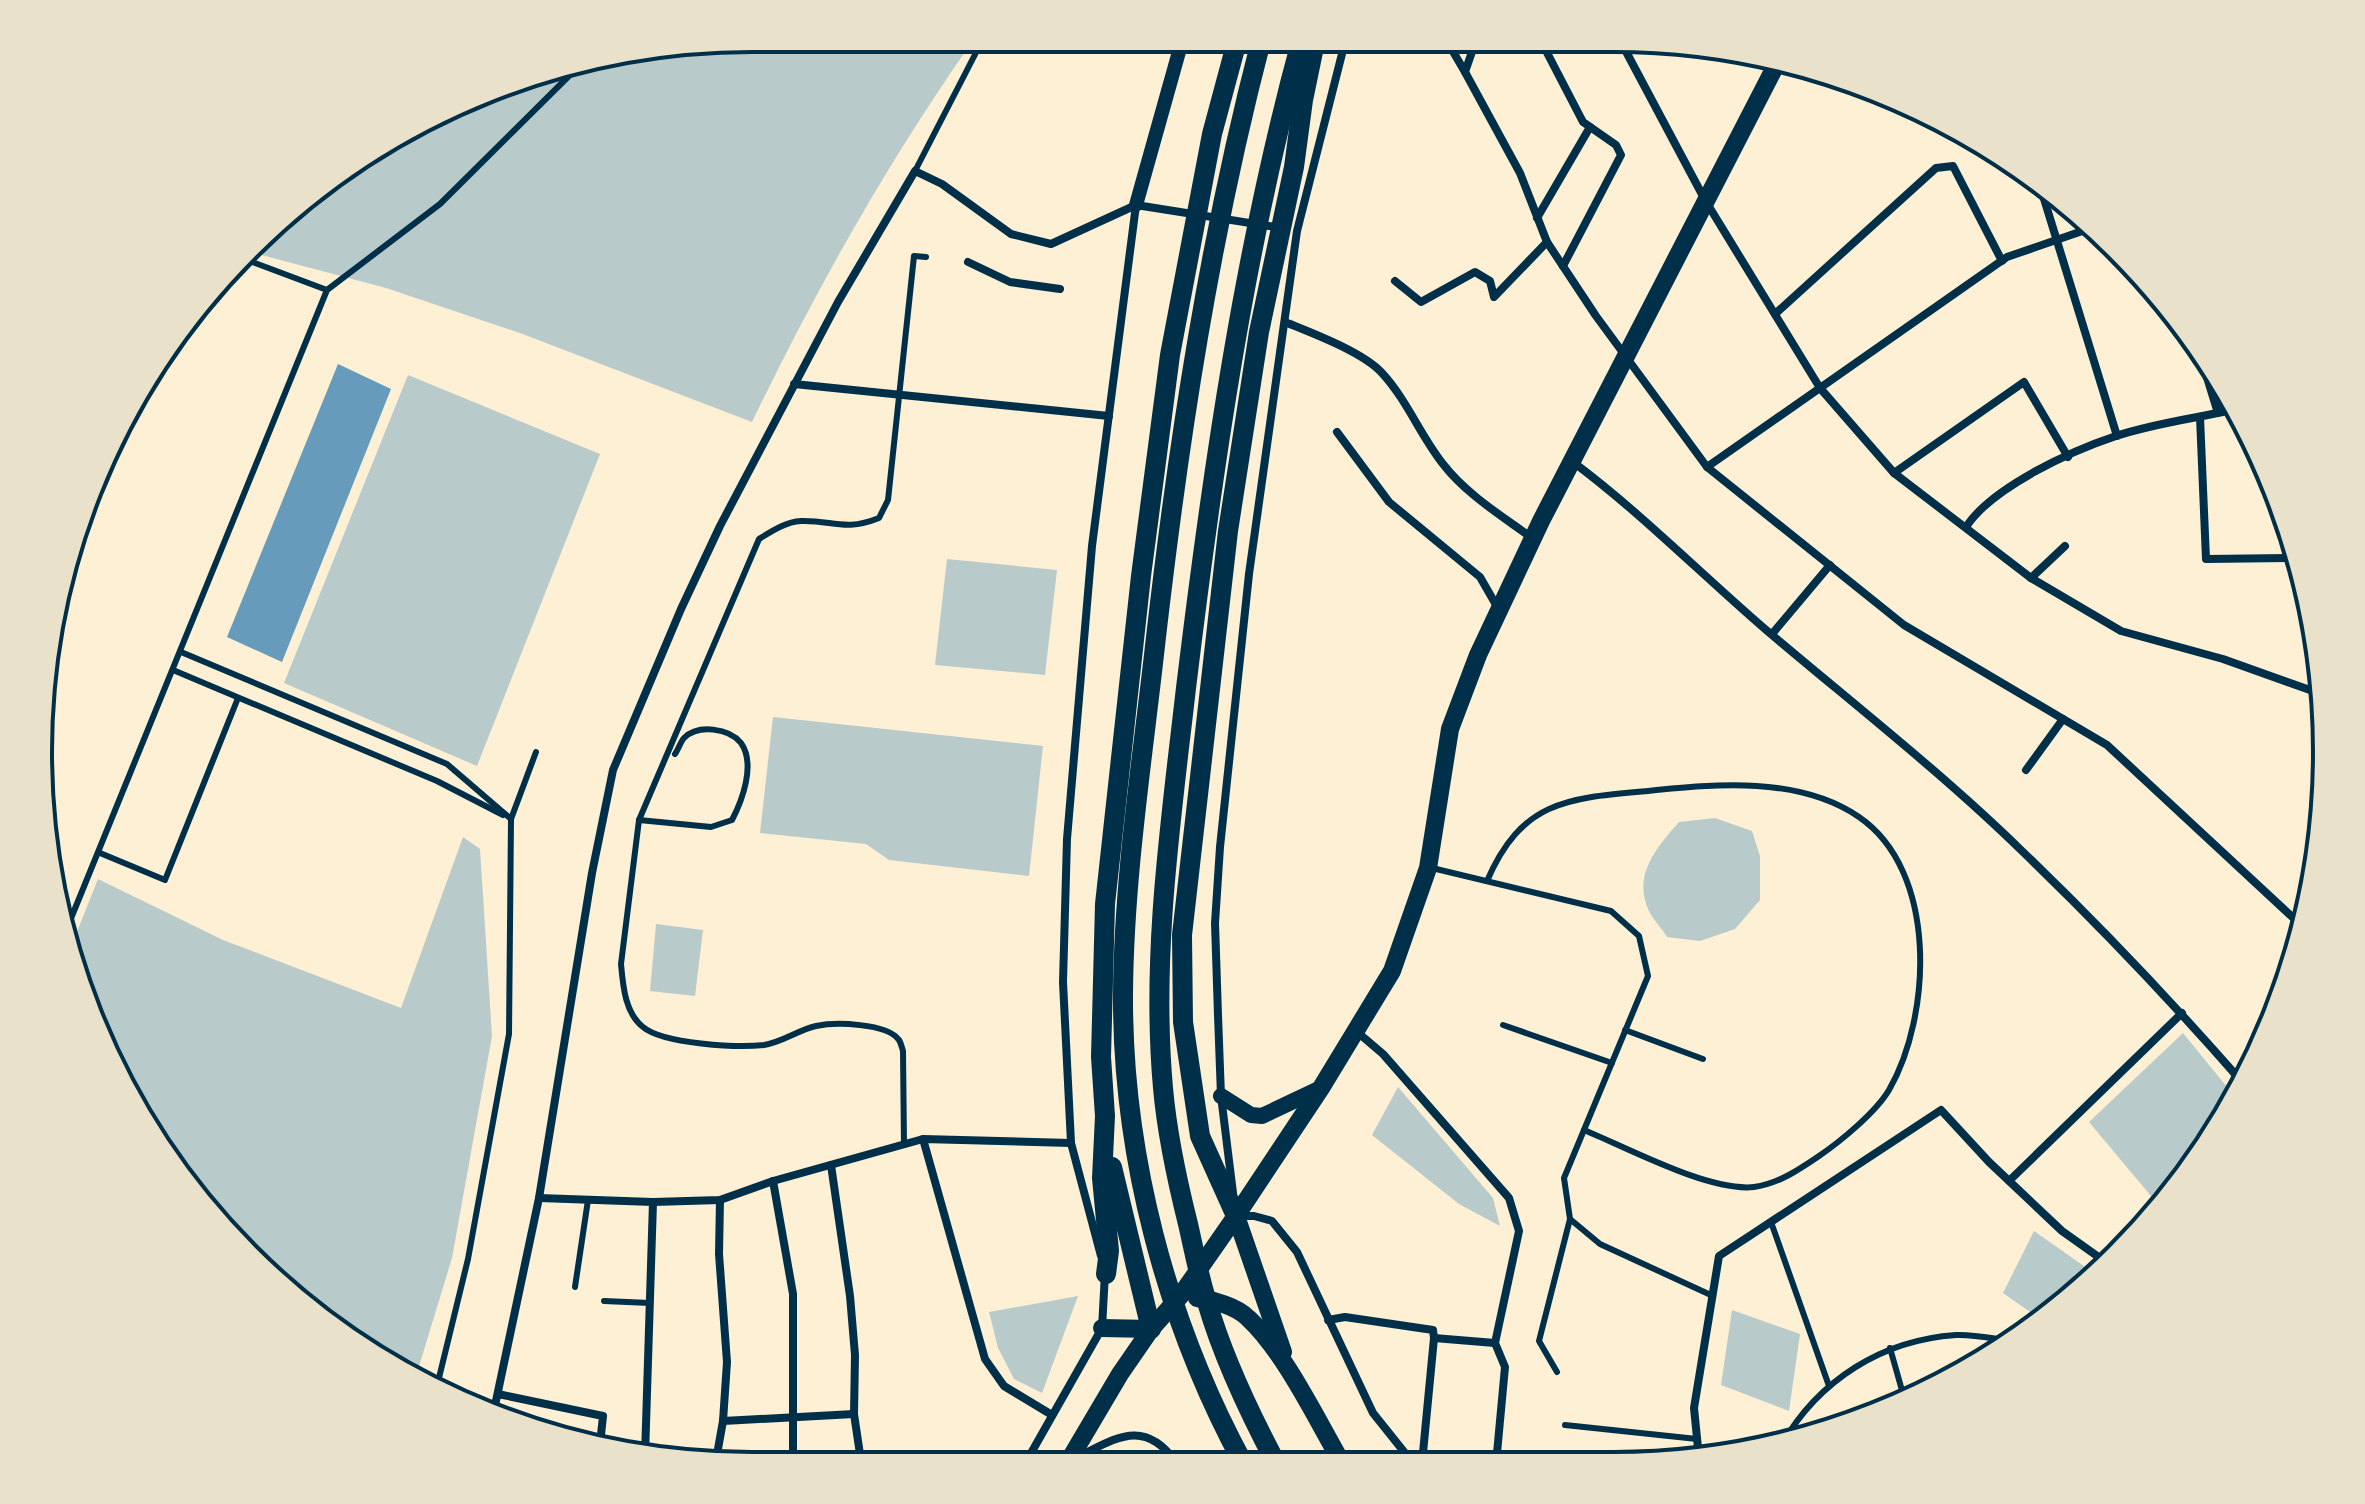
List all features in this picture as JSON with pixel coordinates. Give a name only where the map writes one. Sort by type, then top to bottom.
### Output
[{"type":"highway","points":[[1151,1329],[1113,1172],[1105,1116],[1101,1057],[1105,904],[1141,576],[1170,355],[1212,134],[1234,52]]},
{"type":"highway","points":[[1237,1452],[1212,1403],[1160,1253],[1134,1130],[1123,998],[1129,877],[1171,511],[1216,246],[1259,52]]},
{"type":"highway","points":[[1270,1452],[1249,1413],[1207,1304],[1176,1176],[1163,1088],[1160,1009],[1164,880],[1199,583],[1232,359],[1285,102],[1298,52]]},
{"type":"highway","points":[[1236,1216],[1200,1136],[1183,1022],[1182,935],[1228,531],[1259,332],[1294,167],[1313,52]]},
{"type":"highway","points":[[1105,1116],[1102,1178],[1109,1251],[1106,1274]]},
{"type":"main road","points":[[1074,1452],[1151,1329],[1181,1295],[1321,1088],[1392,971],[1428,868],[1450,729],[1478,655],[1533,538],[1773,71]]},
{"type":"main road","points":[[1221,1096],[1251,1115],[1262,1116],[1321,1088]]},
{"type":"main road","points":[[1236,1216],[1292,1377]]},
{"type":"main road","points":[[1181,1295],[1213,1300],[1246,1315],[1292,1377],[1336,1452]]},
{"type":"main road","points":[[1110,1328],[1151,1329]]},
{"type":"street","points":[[1032,1452],[1052,1415],[1110,1328],[1106,1274],[1071,1143],[1063,982],[1067,839],[1092,546],[1136,205],[1179,52]]},
{"type":"street","points":[[1342,52],[1297,231],[1249,574],[1215,923],[1221,1096],[1236,1216],[1254,1216],[1272,1221],[1297,1252],[1373,1413],[1404,1452]]},
{"type":"street","points":[[1453,52],[1520,173],[1547,242],[1707,467],[1904,625],[2107,745],[2293,918]]},
{"type":"street","points":[[1465,72],[1472,52]]},
{"type":"street","points":[[1547,52],[1583,122],[1616,145],[1621,155],[1563,266]]},
{"type":"street","points":[[1626,52],[1705,200],[1820,388],[1894,473],[2031,578],[2121,631],[2223,659],[2310,690]]},
{"type":"street","points":[[1537,218],[1590,127]]},
{"type":"street","points":[[1775,314],[1936,168],[1953,166],[2002,261]]},
{"type":"street","points":[[496,1403],[539,1198],[592,873],[613,770],[707,553],[838,302],[915,171],[942,184],[1011,234],[1051,244],[1136,205],[1297,231]]},
{"type":"street","points":[[2045,202],[2117,436]]},
{"type":"street","points":[[1707,467],[2002,261],[2081,231]]},
{"type":"street","points":[[1395,281],[1421,302],[1475,272],[1490,281],[1494,297],[1547,242]]},
{"type":"street","points":[[968,262],[1010,282],[1060,289]]},
{"type":"street","points":[[1285,322],[1330,340],[1380,370],[1444,467],[1489,507],[1533,538]]},
{"type":"street","points":[[1894,473],[2024,382],[2068,457]]},
{"type":"street","points":[[794,384],[1109,416]]},
{"type":"street","points":[[2210,388],[2218,413]]},
{"type":"street","points":[[1966,527],[1977,511],[2020,480],[2068,457],[2117,436],[2224,412]]},
{"type":"street","points":[[2200,417],[2206,559],[2285,558]]},
{"type":"street","points":[[1337,432],[1389,502],[1480,577],[1499,611]]},
{"type":"street","points":[[1572,461],[1626,502],[1772,634],[1904,745],[2020,849],[2182,1013],[2235,1073]]},
{"type":"street","points":[[2031,578],[2065,546]]},
{"type":"street","points":[[1772,634],[1830,565]]},
{"type":"street","points":[[2026,770],[2063,719]]},
{"type":"street","points":[[2009,1181],[2182,1013]]},
{"type":"street","points":[[1356,1031],[1383,1054],[1509,1198],[1519,1231],[1495,1343],[1505,1367],[1497,1452]]},
{"type":"street","points":[[1698,1447],[1694,1408],[1719,1256],[1941,1110],[2062,1231],[2098,1257]]},
{"type":"street","points":[[539,1198],[653,1202],[720,1200],[773,1181],[923,1139],[1071,1143]]},
{"type":"street","points":[[923,1139],[985,1359],[1004,1386],[1052,1415]]},
{"type":"street","points":[[831,1165],[850,1296],[855,1355],[854,1414],[860,1452]]},
{"type":"street","points":[[773,1181],[793,1294],[793,1452]]},
{"type":"street","points":[[718,1451],[727,1362],[719,1254],[720,1200]]},
{"type":"street","points":[[646,1444],[653,1202]]},
{"type":"street","points":[[1328,1320],[1345,1317],[1433,1330],[1423,1452]]},
{"type":"street","points":[[1434,1338],[1495,1343]]},
{"type":"street","points":[[498,1394],[603,1416],[601,1435]]},
{"type":"street","points":[[723,1421],[854,1414]]},
{"type":"street","points":[[1087,1452],[1115,1437],[1141,1436],[1159,1442],[1168,1452]]},
{"type":"lane","points":[[915,171],[976,52]]},
{"type":"lane","points":[[72,917],[327,290],[440,204],[568,77]]},
{"type":"lane","points":[[904,1145],[903,1051],[898,1038],[883,1029],[836,1023],[813,1026],[766,1045],[736,1046],[667,1038],[643,1028],[630,1010],[623,988],[621,964],[639,820],[759,539],[778,527],[800,521],[858,527],[879,518],[888,500],[914,256],[926,257]]},
{"type":"lane","points":[[252,262],[327,290]]},
{"type":"lane","points":[[181,652],[447,764],[511,819]]},
{"type":"lane","points":[[173,670],[437,781],[511,819]]},
{"type":"lane","points":[[100,853],[165,880],[238,698]]},
{"type":"lane","points":[[639,820],[711,827],[732,820],[743,800],[747,760],[740,743],[724,731],[701,729],[684,737],[675,754]]},
{"type":"lane","points":[[439,1378],[468,1259],[509,1034],[511,819],[536,752]]},
{"type":"lane","points":[[1487,881],[1499,854],[1522,826],[1561,802],[1714,786],[1771,787],[1822,798],[1860,817],[1888,846],[1907,882],[1917,923],[1921,963],[1918,1007],[1907,1051],[1888,1092],[1829,1149],[1794,1173],[1755,1187],[1714,1184],[1584,1130]]},
{"type":"lane","points":[[1428,868],[1611,911],[1639,936],[1648,976],[1564,1178],[1570,1219],[1539,1341],[1557,1372]]},
{"type":"lane","points":[[1503,1025],[1612,1063]]},
{"type":"lane","points":[[1625,1030],[1703,1059]]},
{"type":"lane","points":[[575,1287],[588,1200]]},
{"type":"lane","points":[[1570,1219],[1600,1244],[1713,1296]]},
{"type":"lane","points":[[1771,1222],[1829,1386]]},
{"type":"lane","points":[[604,1301],[650,1303]]},
{"type":"lane","points":[[1790,1429],[1796,1419],[1829,1386],[1860,1363],[1890,1348],[1957,1335],[1994,1339]]},
{"type":"lane","points":[[1890,1348],[1902,1390]]},
{"type":"lane","points":[[1565,1425],[1697,1439]]},
{"type":"shaded area","points":[[965,52],[912,131],[855,226],[752,422],[520,333],[386,288],[260,255],[290,226],[363,170],[442,124],[484,105],[527,89],[615,65],[706,53]]},
{"type":"shaded area","points":[[408,375],[600,454],[477,766],[284,683]]},
{"type":"shaded area","points":[[947,559],[1057,570],[1045,675],[935,665]]},
{"type":"shaded area","points":[[773,717],[1043,746],[1029,876],[889,860],[866,844],[760,833]]},
{"type":"shaded area","points":[[1715,818],[1752,831],[1760,856],[1760,900],[1735,929],[1700,941],[1667,937],[1651,914],[1645,898],[1643,885],[1649,862],[1679,822]]},
{"type":"shaded area","points":[[463,837],[480,849],[492,1036],[452,1258],[419,1367],[363,1334],[290,1278],[226,1214],[197,1178],[170,1141],[124,1062],[105,1020],[76,934],[98,879],[223,940],[401,1008]]},
{"type":"shaded area","points":[[656,924],[703,930],[695,996],[650,991]]},
{"type":"shaded area","points":[[2183,1033],[2227,1087],[2195,1141],[2152,1198],[2089,1122]]},
{"type":"shaded area","points":[[1398,1087],[1493,1198],[1500,1226],[1459,1204],[1372,1135]]},
{"type":"shaded area","points":[[2034,1231],[2086,1268],[2031,1313],[2003,1293]]},
{"type":"shaded area","points":[[1078,1296],[1042,1393],[1014,1379],[998,1348],[989,1312]]},
{"type":"shaded area","points":[[1732,1310],[1800,1334],[1789,1411],[1721,1385]]},
{"type":"water","points":[[338,364],[391,389],[282,662],[227,637]]},
{"type":"pier","points":[[1264,52],[1285,52],[1271,98],[1242,228],[1195,503],[1148,864],[1154,1087],[1165,1183],[1185,1268],[1225,1372],[1265,1452],[1242,1452],[1166,1274],[1135,1089],[1132,862],[1185,443]]}]
